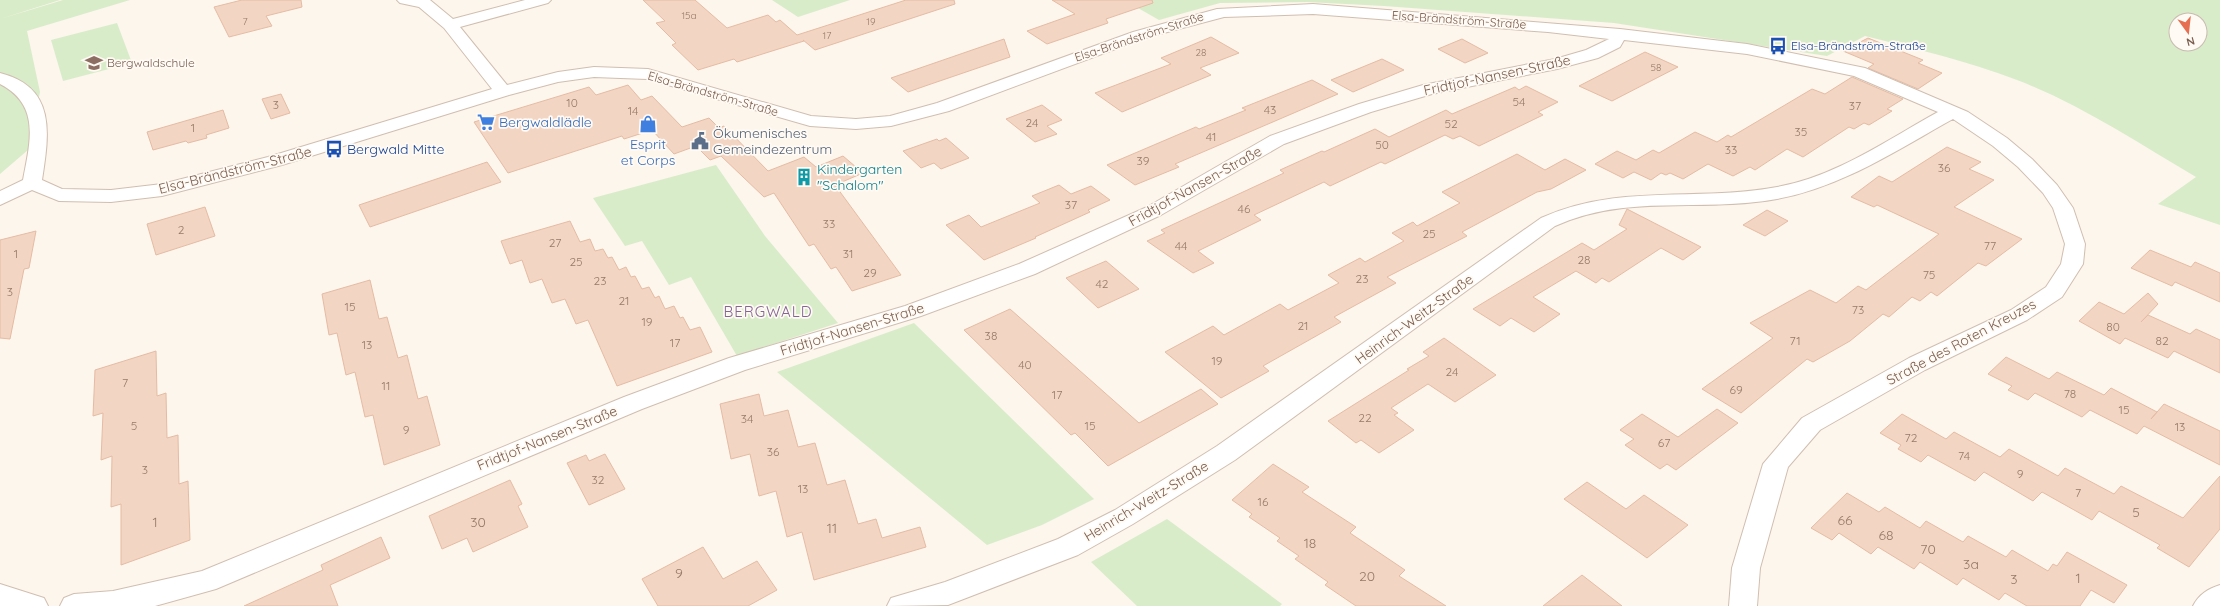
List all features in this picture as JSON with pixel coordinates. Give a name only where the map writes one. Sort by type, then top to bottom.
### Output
[{"type":"street","points":[[405,0],[424,3],[450,25],[503,91]]},
{"type":"street","points":[[450,25],[543,0]]},
{"type":"street","name":"Elsa-Brändström-Straße","points":[[32,183],[59,195],[111,196],[162,190],[275,161],[503,91],[558,77],[594,72],[621,72],[655,76],[810,121],[856,124],[891,121],[912,116],[1140,35],[1223,12],[1313,9],[1620,34],[1747,48],[1816,62]]},
{"type":"street","name":"Fridtjof-Nansen-Straße","points":[[74,606],[113,603],[162,593],[206,581],[264,558],[414,493],[652,396],[737,364],[914,311],[1027,270],[1154,211],[1277,140],[1365,108],[1429,89],[1557,64],[1592,54],[1614,44],[1620,34]]},
{"type":"street","name":"Straße des Roten Kreuzes","points":[[1743,606],[1746,568],[1776,464],[1811,424],[1917,364],[2019,315],[2054,292],[2072,264],[2075,244],[2063,208],[2050,189],[2025,163],[1977,125],[1952,112],[1859,72],[1816,62]]},
{"type":"street","points":[[0,78],[28,96],[39,119],[39,136],[32,183],[0,200]]},
{"type":"street","name":"Heinrich-Weitz-Straße","points":[[901,606],[948,593],[1068,547],[1124,517],[1226,453],[1548,222],[1575,210],[1627,202],[1743,198],[1797,189],[1821,181],[1875,155],[1952,112]]},
{"type":"street","points":[[0,596],[34,606]]},
{"type":"street","points":[[2207,606],[2220,597]]},
{"type":"green space","points":[[0,0],[60,0],[0,19]]},
{"type":"green space","points":[[63,0],[130,0],[27,31],[40,92],[28,150],[0,174],[0,19]]},
{"type":"green space","points":[[772,0],[850,0],[798,17]]},
{"type":"green space","points":[[1124,0],[2220,0],[2220,225],[2158,204],[2196,177],[2086,112],[2063,100],[1998,73],[1942,56],[1865,36],[1827,56],[1614,23],[1384,6],[1307,2],[1220,3],[1159,20]]},
{"type":"green space","points":[[117,23],[132,63],[63,81],[51,40]]},
{"type":"green space","points":[[716,165],[765,236],[838,323],[737,356],[691,277],[669,285],[642,241],[625,246],[593,198]]},
{"type":"green space","points":[[914,323],[1094,499],[1042,525],[987,545],[777,372]]},
{"type":"green space","points":[[1167,519],[1282,604],[1280,606],[1137,606],[1091,562]]},
{"type":"building","points":[[242,0],[301,0],[302,7],[266,16],[272,26],[229,37],[214,7]]},
{"type":"building","points":[[643,0],[695,0],[727,28],[768,15],[776,22],[780,20],[797,35],[906,0],[954,0],[955,4],[815,50],[803,40],[804,41],[737,62],[734,59],[698,70],[672,45],[676,43],[656,23],[665,21]]},
{"type":"building","points":[[1052,0],[1152,0],[1153,3],[1106,19],[1108,23],[1047,44],[1027,31],[1075,14]]},
{"type":"building","points":[[1211,37],[1239,53],[1200,68],[1211,75],[1122,112],[1095,93],[1171,64],[1161,58]]},
{"type":"building","points":[[1868,38],[1923,60],[1918,63],[1942,73],[1918,89],[1868,68],[1874,64],[1843,51]]},
{"type":"building","points":[[1004,39],[1010,57],[908,92],[891,78]]},
{"type":"building","points":[[1462,39],[1488,53],[1465,63],[1438,49]]},
{"type":"building","points":[[1645,52],[1678,67],[1612,101],[1579,86]]},
{"type":"building","points":[[1382,59],[1404,70],[1353,92],[1331,80]]},
{"type":"building","points":[[1852,77],[1903,99],[1887,109],[1892,111],[1869,125],[1864,123],[1854,129],[1849,127],[1803,157],[1787,149],[1755,170],[1750,167],[1733,176],[1708,164],[1683,179],[1670,173],[1666,175],[1661,173],[1651,180],[1634,172],[1623,178],[1595,164],[1617,151],[1636,160],[1653,150],[1659,153],[1695,132],[1717,142],[1728,135],[1731,137],[1812,89],[1825,94]]},
{"type":"building","points":[[1312,80],[1338,94],[1175,164],[1179,167],[1135,185],[1107,165],[1196,127],[1199,129],[1246,110],[1242,108]]},
{"type":"building","points":[[628,85],[641,100],[652,96],[682,127],[709,118],[719,128],[724,126],[768,171],[804,157],[816,167],[843,156],[863,173],[835,185],[901,275],[852,291],[836,267],[831,269],[814,244],[809,246],[774,193],[764,197],[721,156],[710,160],[696,146],[674,154],[652,130],[624,139],[622,136],[508,173],[474,122],[589,87],[596,95]]},
{"type":"building","points":[[1526,86],[1558,102],[1538,112],[1543,115],[1479,146],[1460,136],[1453,139],[1445,135],[1385,164],[1381,162],[1330,186],[1324,182],[1254,215],[1261,220],[1198,251],[1214,263],[1193,273],[1147,241],[1165,233],[1161,230],[1284,173],[1280,170],[1375,129],[1389,137],[1446,110],[1452,114],[1515,87],[1519,90]]},
{"type":"building","points":[[281,94],[290,113],[271,119],[262,99]]},
{"type":"building","points":[[1042,105],[1062,120],[1047,126],[1057,134],[1035,142],[1006,119]]},
{"type":"building","points":[[223,110],[229,128],[206,135],[207,138],[188,143],[186,141],[153,150],[147,132]]},
{"type":"building","points":[[946,138],[969,158],[941,169],[934,163],[921,168],[903,151],[937,139],[939,141]]},
{"type":"building","points":[[1947,147],[1981,162],[1969,169],[1994,180],[1954,207],[2022,239],[1986,266],[1978,263],[1937,296],[1931,292],[1920,301],[1912,297],[1889,317],[1883,314],[1850,341],[1813,362],[1807,359],[1741,413],[1702,389],[1773,338],[1750,323],[1810,290],[1836,303],[1858,286],[1866,290],[1939,234],[1877,205],[1874,207],[1851,197],[1879,176],[1892,182]]},
{"type":"building","points":[[1517,154],[1545,170],[1565,159],[1586,170],[1551,189],[1537,192],[1462,232],[1467,236],[1387,277],[1396,283],[1334,317],[1341,322],[1263,366],[1269,371],[1221,398],[1165,352],[1213,326],[1224,335],[1280,304],[1288,310],[1339,283],[1328,275],[1360,258],[1365,262],[1404,241],[1392,233],[1413,222],[1417,226],[1460,203],[1442,192]]},
{"type":"building","points":[[487,162],[501,182],[370,227],[359,205]]},
{"type":"building","points":[[1059,185],[1071,194],[1091,186],[1110,200],[1088,210],[1090,212],[1035,237],[1036,238],[984,260],[946,225],[969,215],[981,227],[1040,203],[1032,196]]},
{"type":"building","points":[[205,207],[215,236],[156,255],[147,224]]},
{"type":"building","points":[[1627,209],[1701,247],[1683,260],[1661,248],[1609,282],[1602,278],[1596,283],[1576,271],[1533,297],[1560,314],[1534,332],[1511,318],[1500,326],[1473,309],[1582,243],[1594,250],[1627,229],[1619,225]]},
{"type":"building","points":[[1767,210],[1788,221],[1765,236],[1743,225]]},
{"type":"building","points":[[570,221],[580,242],[590,239],[595,251],[603,249],[608,258],[612,257],[619,270],[626,267],[631,277],[635,276],[642,289],[649,287],[655,298],[659,296],[665,309],[674,306],[680,318],[683,317],[690,330],[700,327],[712,352],[617,386],[588,320],[576,324],[565,299],[552,303],[542,279],[530,283],[522,260],[510,264],[501,241]]},
{"type":"building","points":[[36,231],[29,268],[24,269],[10,339],[0,338],[0,240]]},
{"type":"building","points":[[2150,250],[2191,267],[2195,262],[2220,273],[2220,302],[2175,282],[2172,286],[2131,268]]},
{"type":"building","points":[[1106,261],[1139,289],[1098,308],[1066,278]]},
{"type":"building","points":[[370,280],[379,319],[387,317],[398,358],[407,355],[418,399],[427,396],[440,445],[384,465],[373,415],[365,417],[355,372],[346,375],[337,333],[329,335],[322,294]]},
{"type":"building","points":[[2148,293],[2158,304],[2141,322],[2148,315],[2190,334],[2196,329],[2220,340],[2220,373],[2174,351],[2168,358],[2125,338],[2120,344],[2079,321],[2099,302],[2124,314]]},
{"type":"building","points":[[1010,309],[1139,423],[1201,389],[1218,404],[1108,466],[1075,433],[1071,435],[964,330]]},
{"type":"building","points":[[1444,338],[1496,375],[1455,402],[1428,384],[1391,408],[1398,413],[1394,415],[1414,430],[1379,453],[1361,440],[1356,443],[1328,421],[1429,356],[1423,352]]},
{"type":"building","points":[[156,351],[157,396],[166,393],[167,438],[178,435],[179,484],[188,481],[190,540],[121,565],[121,504],[111,507],[112,456],[101,460],[103,413],[93,416],[95,370]]},
{"type":"building","points":[[2006,357],[2049,379],[2057,372],[2104,395],[2111,388],[2157,412],[2151,419],[2164,404],[2220,431],[2220,465],[2144,426],[2137,434],[2090,410],[2082,417],[2035,393],[2028,400],[2008,390],[2012,386],[1988,374]]},
{"type":"building","points":[[759,394],[764,416],[788,410],[798,447],[815,443],[827,485],[845,480],[858,524],[876,519],[882,538],[920,527],[926,547],[814,580],[802,532],[787,537],[776,491],[759,496],[750,454],[731,459],[720,404]]},
{"type":"building","points":[[1717,409],[1738,423],[1676,470],[1667,464],[1660,469],[1625,445],[1634,439],[1620,430],[1642,414],[1678,437]]},
{"type":"building","points":[[1902,414],[1946,439],[1954,432],[2000,457],[2009,449],[2058,476],[2065,468],[2114,494],[2121,486],[2183,518],[2220,476],[2220,529],[2189,567],[2157,548],[2160,545],[2099,511],[2092,520],[2042,492],[2033,501],[1984,472],[1975,481],[1928,455],[1921,462],[1898,449],[1901,445],[1880,433]]},
{"type":"building","points":[[605,454],[625,489],[589,505],[567,463],[586,455],[589,461]]},
{"type":"building","points":[[1273,464],[1309,487],[1302,492],[1356,527],[1350,533],[1405,570],[1399,576],[1446,606],[1356,606],[1325,585],[1328,582],[1295,559],[1299,556],[1277,541],[1280,538],[1249,517],[1252,514],[1232,500]]},
{"type":"building","points":[[510,480],[522,504],[518,506],[528,527],[473,552],[467,538],[442,549],[429,516]]},
{"type":"building","points":[[1587,482],[1626,509],[1644,495],[1688,525],[1647,558],[1564,499]]},
{"type":"building","points":[[1847,493],[1879,512],[1885,507],[1920,528],[1926,521],[1963,542],[1968,536],[2006,557],[2012,550],[2048,571],[2053,564],[2057,566],[2067,552],[2127,585],[2114,603],[2091,590],[2080,606],[2027,606],[2005,593],[1999,600],[1963,578],[1957,585],[1920,562],[1914,569],[1878,547],[1871,554],[1839,533],[1832,540],[1811,528]]},
{"type":"building","points":[[381,537],[390,558],[330,585],[338,606],[244,606],[323,570],[321,565]]},
{"type":"building","points":[[703,547],[723,579],[757,561],[777,590],[748,606],[658,606],[642,579]]},
{"type":"building","points":[[1582,575],[1622,606],[1543,606]]},
{"type":"place","name":"Elsa-Brändström-Straße","points":[[1778,46]]},
{"type":"place","name":"Bergwaldschule","points":[[94,63]]},
{"type":"place","name":"Bergwaldlädle","points":[[486,122]]},
{"type":"place","name":"Esprit et Corps","points":[[648,124]]},
{"type":"place","name":"Ökumenisches Gemeindezentrum","points":[[700,141]]},
{"type":"place","name":"Bergwald Mitte","points":[[334,149]]},
{"type":"place","name":"Kindergarten \"Schalom\"","points":[[804,177]]},
{"type":"district","name":"BERGWALD","points":[[768,312]]}]
